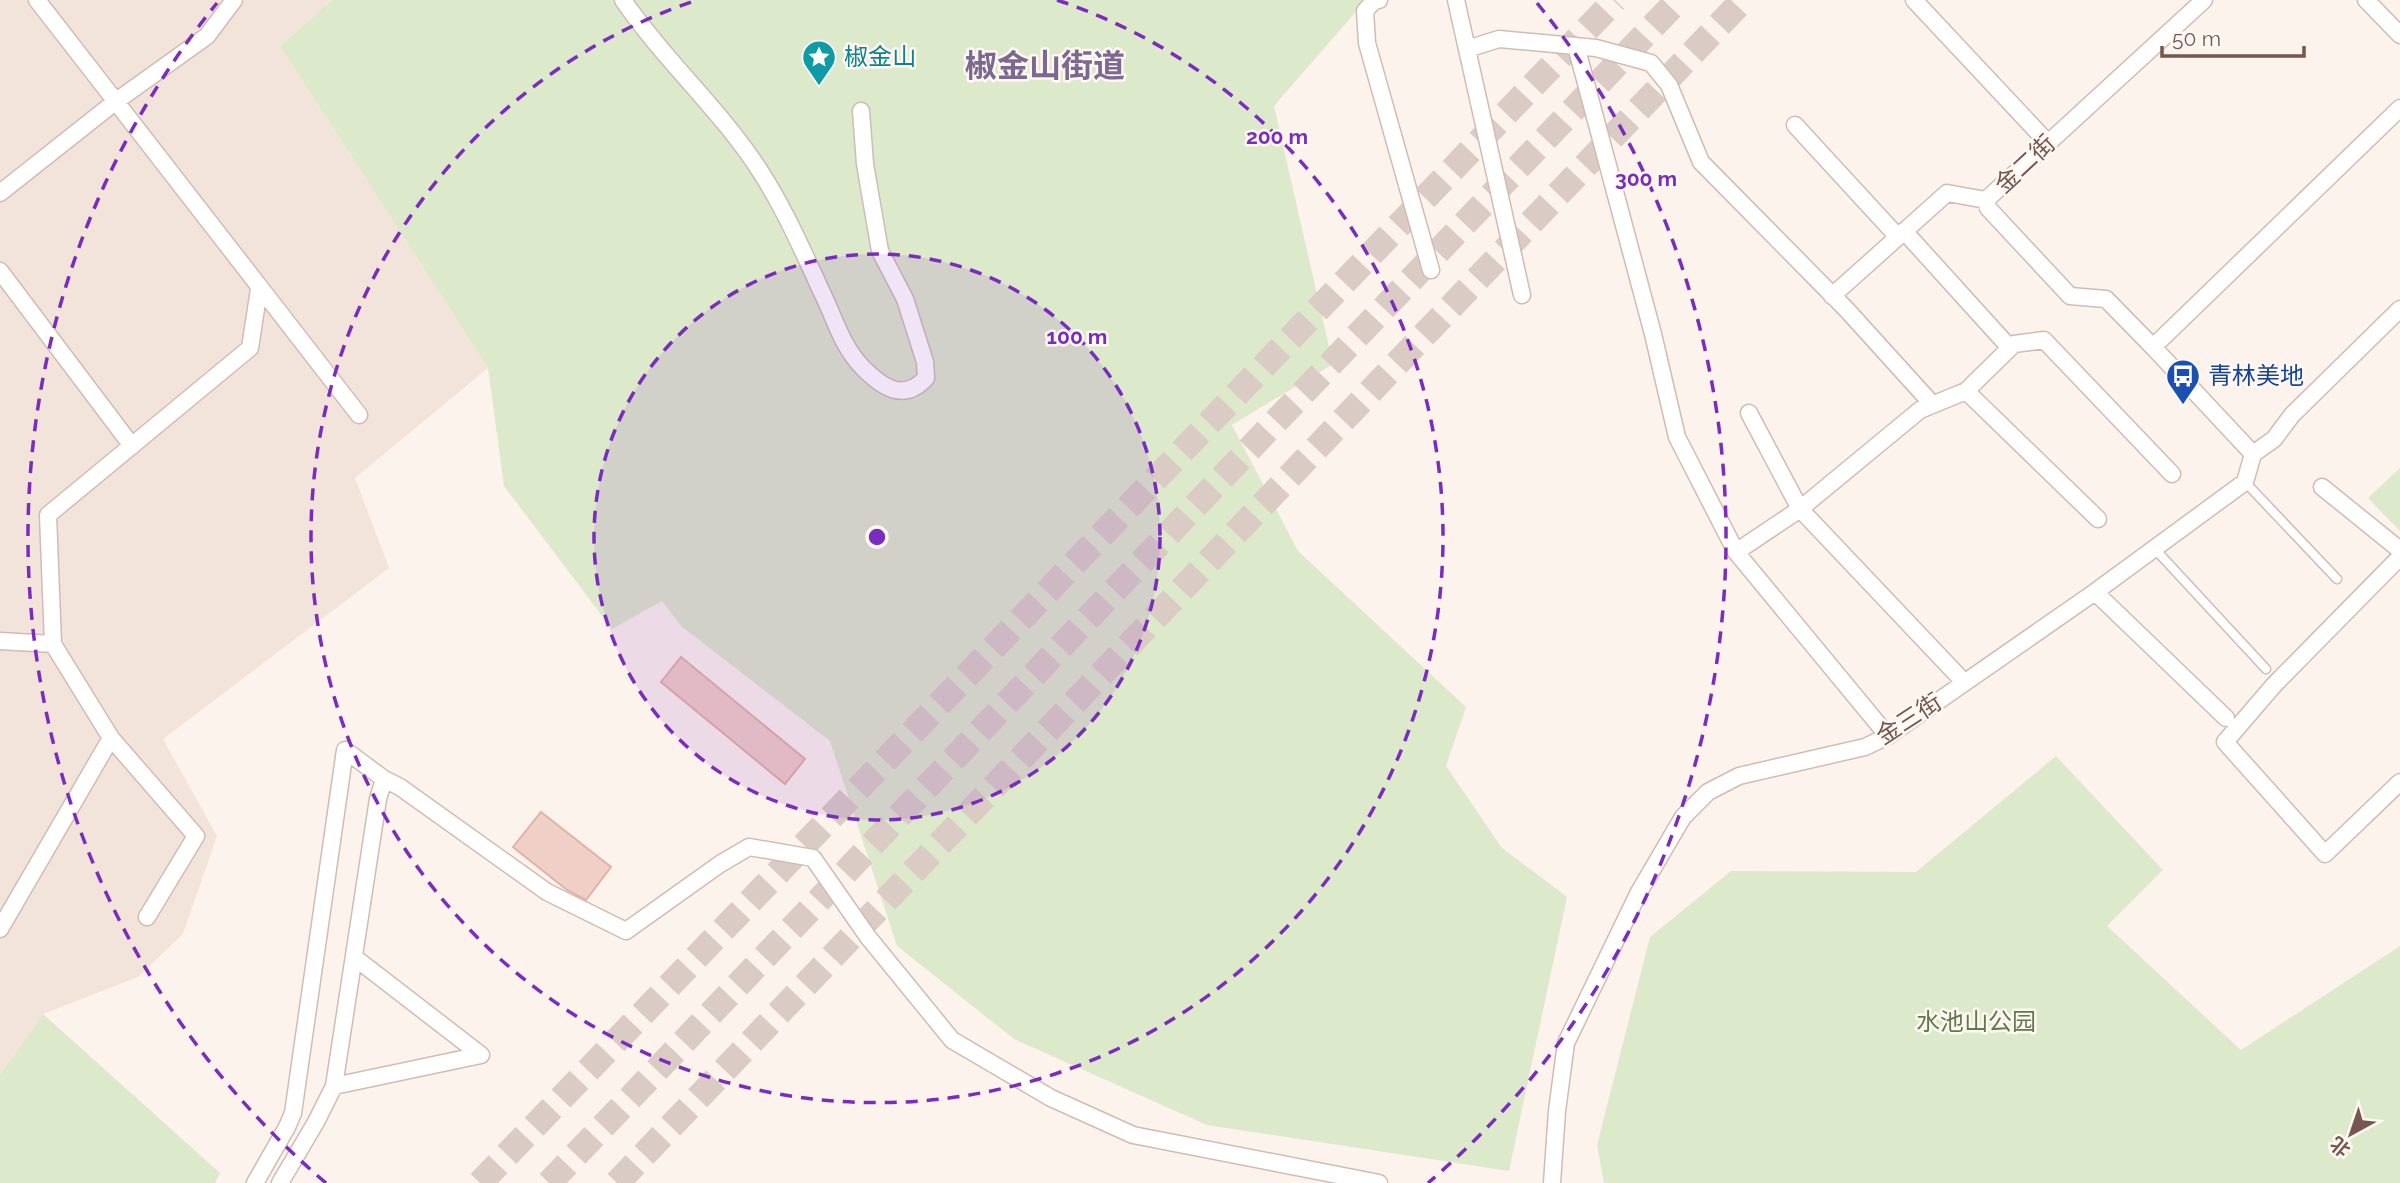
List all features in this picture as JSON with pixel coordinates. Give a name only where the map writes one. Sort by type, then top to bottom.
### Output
[{"type":"street","points":[[37,0],[359,415]]},
{"type":"street","points":[[0,193],[115,102],[207,36],[234,0]]},
{"type":"street","points":[[623,0],[637,20],[723,119],[760,171],[777,198],[841,340],[863,369],[886,388],[902,392],[919,386],[926,378],[925,362],[905,299],[880,251],[865,164],[861,111]]},
{"type":"street","points":[[1379,0],[1374,1],[1365,11],[1367,43],[1432,270]]},
{"type":"street","points":[[1455,0],[1522,295]]},
{"type":"street","points":[[1914,0],[2048,143]]},
{"type":"street","name":"金二街","points":[[2204,0],[1986,201],[1988,208],[2070,296],[2106,299],[2253,454]]},
{"type":"street","points":[[2366,0],[2400,35]]},
{"type":"street","points":[[1467,49],[1499,39],[1596,48],[1651,63],[1669,85],[1701,162],[1832,296],[1933,405]]},
{"type":"street","points":[[1576,46],[1653,334],[1677,437],[1735,552],[1888,736]]},
{"type":"street","points":[[2153,347],[2400,108]]},
{"type":"street","points":[[1796,125],[2010,348]]},
{"type":"street","points":[[1832,296],[1947,193],[1986,201]]},
{"type":"street","points":[[0,271],[132,446]]},
{"type":"street","points":[[147,917],[197,836],[111,738],[53,644],[48,515],[250,348],[259,289]]},
{"type":"street","points":[[2245,482],[2253,454],[2274,439],[2292,415],[2400,309]]},
{"type":"street","points":[[1735,552],[1800,509],[1920,410],[1966,391],[2014,344],[2043,340],[2172,474]]},
{"type":"street","points":[[1966,391],[2098,519]]},
{"type":"street","points":[[1749,414],[1800,509],[1965,682]]},
{"type":"street","name":"金三街","points":[[1552,1183],[1557,1111],[1566,1043],[1639,892],[1683,817],[1708,792],[1739,776],[1866,747],[1888,736],[2095,592],[2245,482]]},
{"type":"street","points":[[2322,487],[2400,550]]},
{"type":"street","points":[[2400,556],[2274,685],[2225,742],[2325,853],[2400,782]]},
{"type":"street","points":[[2095,592],[2226,718]]},
{"type":"street","points":[[0,641],[53,644]]},
{"type":"street","points":[[0,929],[111,738]]},
{"type":"street","points":[[255,1183],[293,1113],[345,750],[547,892],[626,931],[749,847],[813,858],[868,937],[952,1040],[1051,1098],[1133,1135],[1379,1183]]},
{"type":"street","points":[[280,1183],[334,1086],[378,800],[384,779]]},
{"type":"street","points":[[334,1086],[481,1055],[354,957]]},
{"type":"lane","points":[[2245,482],[2337,579]]},
{"type":"lane","points":[[2154,548],[2266,669]]},
{"type":"shaded area","points":[[0,0],[332,0],[280,46],[488,368],[355,478],[389,568],[163,739],[217,836],[183,934],[138,977],[43,1014],[0,1075]]},
{"type":"green space","points":[[332,0],[1366,0],[1274,106],[1333,364],[1232,425],[1298,551],[1466,707],[1446,766],[1502,848],[1567,897],[1509,1171],[1207,1125],[1014,1039],[897,946],[830,741],[681,626],[662,601],[612,629],[504,486],[488,368],[280,46]]},
{"type":"green space","points":[[2400,468],[2400,531],[2368,498]]},
{"type":"green space","name":"水池山公园","points":[[2056,756],[2163,870],[2107,926],[2241,1050],[2400,946],[2400,1183],[1604,1183],[1597,1145],[1650,937],[1731,871],[1916,872]]},
{"type":"green space","points":[[43,1014],[220,1173],[215,1183],[0,1183],[0,1075]]},
{"type":"building","points":[[681,657],[805,759],[785,784],[661,682]]},
{"type":"building","points":[[541,812],[611,867],[586,900],[567,890],[513,847]]},
{"type":"tunnel","points":[[480,1183],[1615,0]]},
{"type":"tunnel","points":[[549,1183],[1678,0]]},
{"type":"tunnel","points":[[617,1183],[1743,0]]},
{"type":"place","name":"椒金山","points":[[819,87]]},
{"type":"place","name":"青林美地","points":[[2183,406]]},
{"type":"district","name":"椒金山街道","points":[[1045,66]]}]
